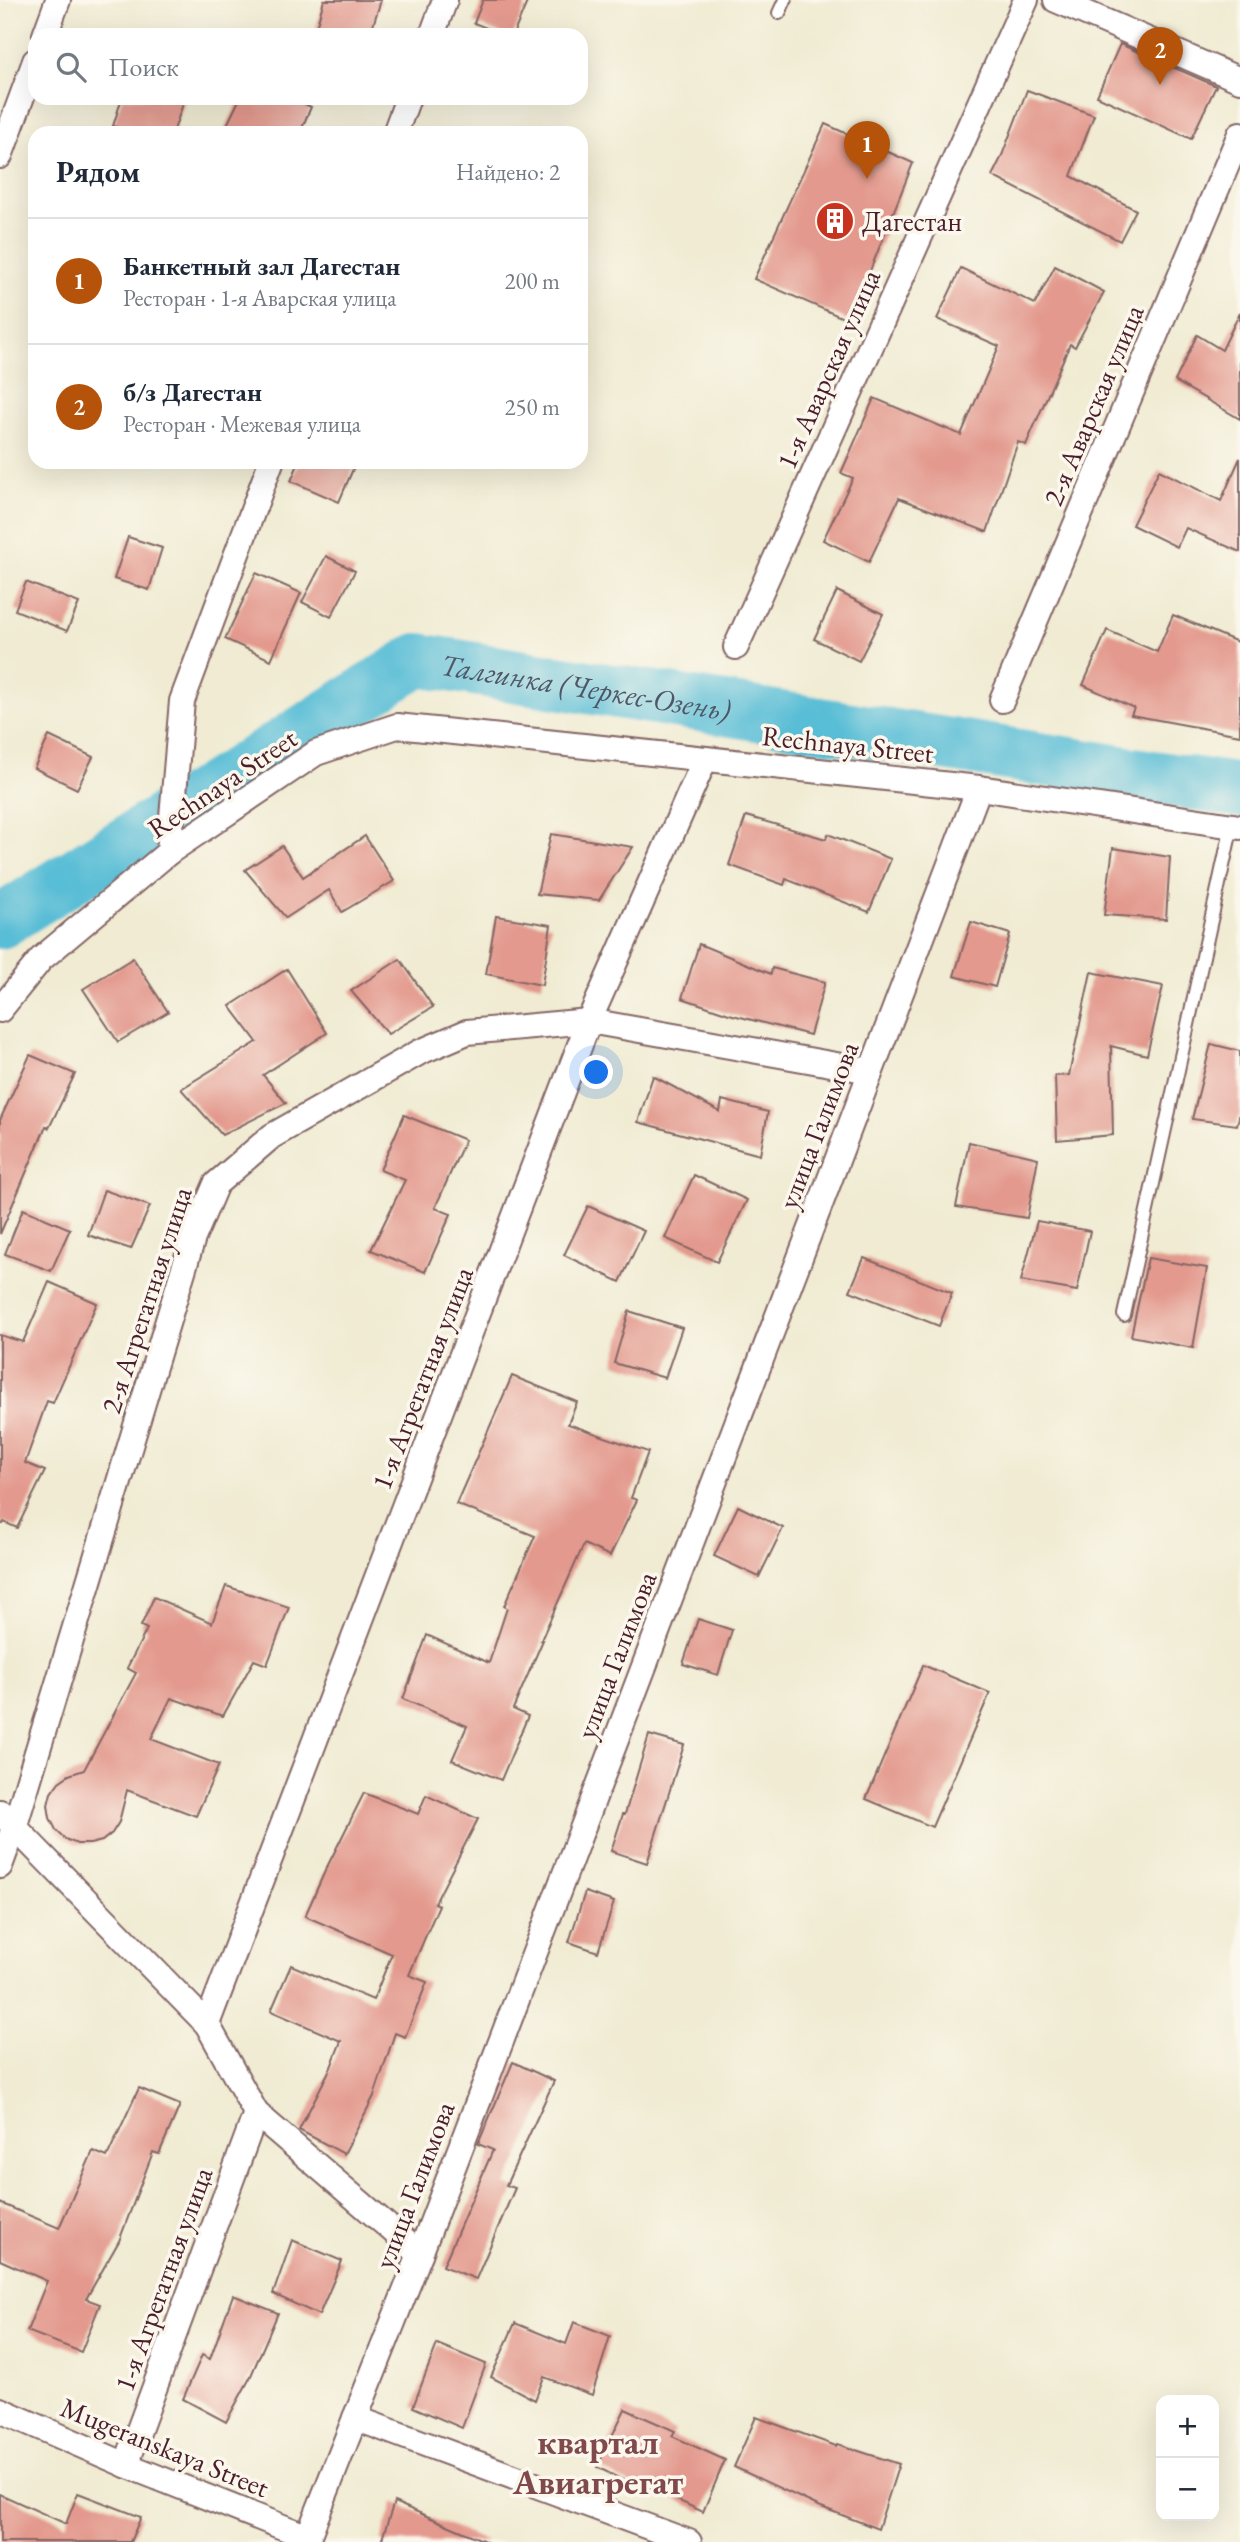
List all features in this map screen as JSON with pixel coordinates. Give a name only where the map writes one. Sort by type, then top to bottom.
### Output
[{"type":"street","points":[[48,28],[58,0]]},
{"type":"street","points":[[435,28],[445,0]]},
{"type":"street","name":"1-я Аварская улица","points":[[736,647],[1026,0]]},
{"type":"street","points":[[1056,0],[1240,80]]},
{"type":"street","points":[[0,156],[28,80]]},
{"type":"street","points":[[398,126],[405,105]]},
{"type":"street","name":"2-я Аварская улица","points":[[1002,700],[1240,134]]},
{"type":"street","points":[[169,852],[182,701],[268,469]]},
{"type":"street","name":"Rechnaya Street","points":[[0,1010],[41,959],[169,852],[316,753],[397,726],[979,788],[1236,826]]},
{"type":"street","name":"1-я Агрегатная улица","points":[[207,2024],[589,1021],[705,759]]},
{"type":"street","name":"улица Галимова","points":[[307,2540],[420,2254],[979,788]]},
{"type":"street","name":"2-я Агрегатная улица","points":[[0,1866],[7,1819],[193,1238],[216,1184],[272,1136],[420,1052],[467,1032],[589,1021],[870,1071]]},
{"type":"street","points":[[7,1819],[207,2024],[256,2113],[420,2254]]},
{"type":"street","name":"1-я Агрегатная улица","points":[[126,2465],[256,2113]]},
{"type":"street","name":"Mugeranskaya Street","points":[[0,2410],[307,2540]]},
{"type":"street","points":[[355,2418],[689,2542]]},
{"type":"lane","points":[[779,13],[785,0]]},
{"type":"lane","points":[[1124,1315],[1236,826]]},
{"type":"building","points":[[324,0],[381,0],[372,28],[316,28]]},
{"type":"building","points":[[483,0],[528,0],[516,28],[486,28],[474,23]]},
{"type":"building","points":[[1120,44],[1216,86],[1191,139],[1097,96]]},
{"type":"building","points":[[1027,90],[1094,115],[1071,176],[1136,210],[1120,241],[992,176]]},
{"type":"building","points":[[120,105],[183,105],[175,126],[113,126]]},
{"type":"building","points":[[237,105],[311,107],[303,126],[226,126]]},
{"type":"building","name":"Дагестан","points":[[825,124],[913,163],[850,321],[754,279]]},
{"type":"building","points":[[1055,266],[1104,292],[1075,347],[1070,344],[1026,445],[1018,442],[987,532],[899,498],[869,562],[823,540],[853,478],[841,473],[874,398],[961,435],[999,346],[937,319],[961,268],[1035,304]]},
{"type":"building","points":[[1240,312],[1240,419],[1175,381],[1197,335],[1222,350]]},
{"type":"building","points":[[1240,458],[1240,552],[1186,528],[1177,547],[1132,525],[1159,470],[1221,501]]},
{"type":"building","points":[[296,469],[353,469],[339,502],[291,481]]},
{"type":"building","points":[[128,537],[162,548],[149,590],[114,579]]},
{"type":"building","points":[[326,556],[355,571],[331,617],[302,602]]},
{"type":"building","points":[[256,573],[301,593],[271,660],[225,639]]},
{"type":"building","points":[[26,582],[79,603],[67,631],[15,610]]},
{"type":"building","points":[[837,591],[883,614],[859,661],[814,639]]},
{"type":"building","points":[[1173,615],[1240,643],[1240,735],[1131,715],[1134,708],[1083,685],[1107,630],[1157,652]]},
{"type":"building","points":[[49,736],[93,757],[77,789],[34,768]]},
{"type":"building","points":[[746,816],[826,839],[828,834],[891,859],[869,912],[786,879],[784,885],[729,865]]},
{"type":"building","points":[[551,834],[633,847],[599,900],[537,894]]},
{"type":"building","points":[[365,836],[394,881],[342,912],[329,890],[286,918],[245,870],[282,846],[303,877]]},
{"type":"building","points":[[1113,848],[1170,857],[1166,919],[1104,915]]},
{"type":"building","points":[[496,916],[551,925],[542,985],[486,974]]},
{"type":"building","points":[[971,922],[1010,934],[995,987],[954,976]]},
{"type":"building","points":[[699,944],[771,974],[772,968],[825,982],[810,1035],[729,1014],[682,998]]},
{"type":"building","points":[[133,958],[168,1012],[118,1042],[83,989]]},
{"type":"building","points":[[400,959],[433,1007],[388,1034],[351,991]]},
{"type":"building","points":[[287,969],[327,1033],[263,1075],[286,1103],[222,1135],[181,1089],[257,1042],[230,1006]]},
{"type":"building","points":[[1091,972],[1163,986],[1147,1055],[1111,1046],[1113,1135],[1057,1140],[1055,1076],[1069,1075]]},
{"type":"building","points":[[1211,1044],[1240,1051],[1240,1113],[1237,1125],[1192,1119]]},
{"type":"building","points":[[30,1055],[75,1074],[49,1128],[46,1126],[0,1234],[0,1120]]},
{"type":"building","points":[[653,1076],[720,1112],[722,1100],[768,1112],[760,1155],[638,1122]]},
{"type":"building","points":[[404,1115],[465,1140],[435,1208],[451,1214],[425,1272],[371,1250],[405,1180],[380,1170]]},
{"type":"building","points":[[969,1142],[1038,1158],[1027,1218],[956,1207]]},
{"type":"building","points":[[694,1175],[747,1200],[717,1262],[665,1238]]},
{"type":"building","points":[[104,1190],[150,1206],[131,1249],[88,1235]]},
{"type":"building","points":[[588,1206],[644,1231],[620,1282],[564,1255]]},
{"type":"building","points":[[23,1209],[70,1229],[51,1271],[5,1254]]},
{"type":"building","points":[[1037,1221],[1090,1231],[1077,1291],[1021,1281]]},
{"type":"building","points":[[864,1258],[952,1293],[939,1326],[850,1291]]},
{"type":"building","points":[[1148,1258],[1207,1268],[1193,1348],[1131,1336]]},
{"type":"building","points":[[49,1282],[97,1303],[53,1403],[47,1401],[25,1463],[45,1471],[17,1528],[4,1522],[0,1524],[0,1335],[23,1342]]},
{"type":"building","points":[[629,1311],[682,1328],[665,1378],[614,1363]]},
{"type":"building","points":[[512,1376],[577,1402],[568,1424],[648,1452],[631,1498],[637,1500],[610,1556],[584,1544],[513,1709],[528,1716],[501,1780],[452,1760],[467,1726],[403,1699],[427,1635],[489,1663],[507,1608],[504,1606],[535,1536],[456,1504]]},
{"type":"building","points":[[738,1506],[783,1528],[759,1577],[714,1556]]},
{"type":"building","points":[[226,1586],[289,1607],[267,1665],[254,1660],[223,1716],[171,1698],[151,1739],[219,1765],[196,1816],[127,1790],[119,1822],[112,1833],[102,1841],[77,1844],[65,1839],[50,1818],[48,1805],[51,1793],[59,1782],[69,1775],[84,1770],[136,1673],[127,1668],[147,1629],[141,1626],[154,1597],[212,1623]]},
{"type":"building","points":[[698,1619],[732,1630],[718,1675],[683,1664]]},
{"type":"building","points":[[923,1665],[990,1693],[932,1827],[866,1799]]},
{"type":"building","points":[[649,1735],[684,1745],[647,1863],[611,1851]]},
{"type":"building","points":[[364,1793],[418,1814],[426,1795],[478,1819],[435,1903],[439,1905],[409,1975],[427,1982],[405,2037],[395,2033],[374,2096],[344,2154],[299,2130],[341,2041],[271,2011],[291,1965],[373,2000],[392,1954],[305,1916]]},
{"type":"building","points":[[585,1892],[614,1902],[598,1952],[569,1942]]},
{"type":"building","points":[[513,2062],[554,2081],[506,2185],[515,2188],[476,2279],[443,2266],[493,2150],[478,2144]]},
{"type":"building","points":[[139,2088],[180,2105],[159,2154],[153,2152],[119,2241],[86,2299],[100,2304],[81,2352],[27,2331],[47,2281],[0,2260],[0,2203],[59,2228],[93,2151],[107,2157]]},
{"type":"building","points":[[292,2240],[342,2261],[319,2315],[273,2294]]},
{"type":"building","points":[[233,2295],[278,2313],[250,2378],[226,2422],[183,2399],[202,2355],[210,2359]]},
{"type":"building","points":[[574,2322],[610,2336],[592,2395],[544,2377],[535,2400],[491,2377],[515,2323],[566,2344]]},
{"type":"building","points":[[437,2344],[486,2364],[462,2428],[413,2407]]},
{"type":"building","points":[[625,2409],[675,2431],[672,2436],[725,2460],[703,2512],[645,2485],[642,2490],[597,2467]]},
{"type":"building","points":[[756,2417],[836,2446],[837,2444],[899,2464],[878,2529],[816,2505],[734,2467]]},
{"type":"building","points":[[78,2493],[141,2517],[130,2542],[0,2542],[0,2494],[66,2524]]},
{"type":"building","points":[[394,2502],[487,2542],[381,2542]]},
{"type":"waterway","name":"Талгинка (Черкес-Озень)","points":[[0,922],[418,660],[1240,791]]},
{"type":"place","name":"б/з Дагестан","points":[[1160,85]]},
{"type":"place","name":"Банкетный зал Дагестан","points":[[867,179]]},
{"type":"place","name":"Дагестан","points":[[835,221]]},
{"type":"district","name":"квартал Авиагрегат","points":[[598,2461]]}]
